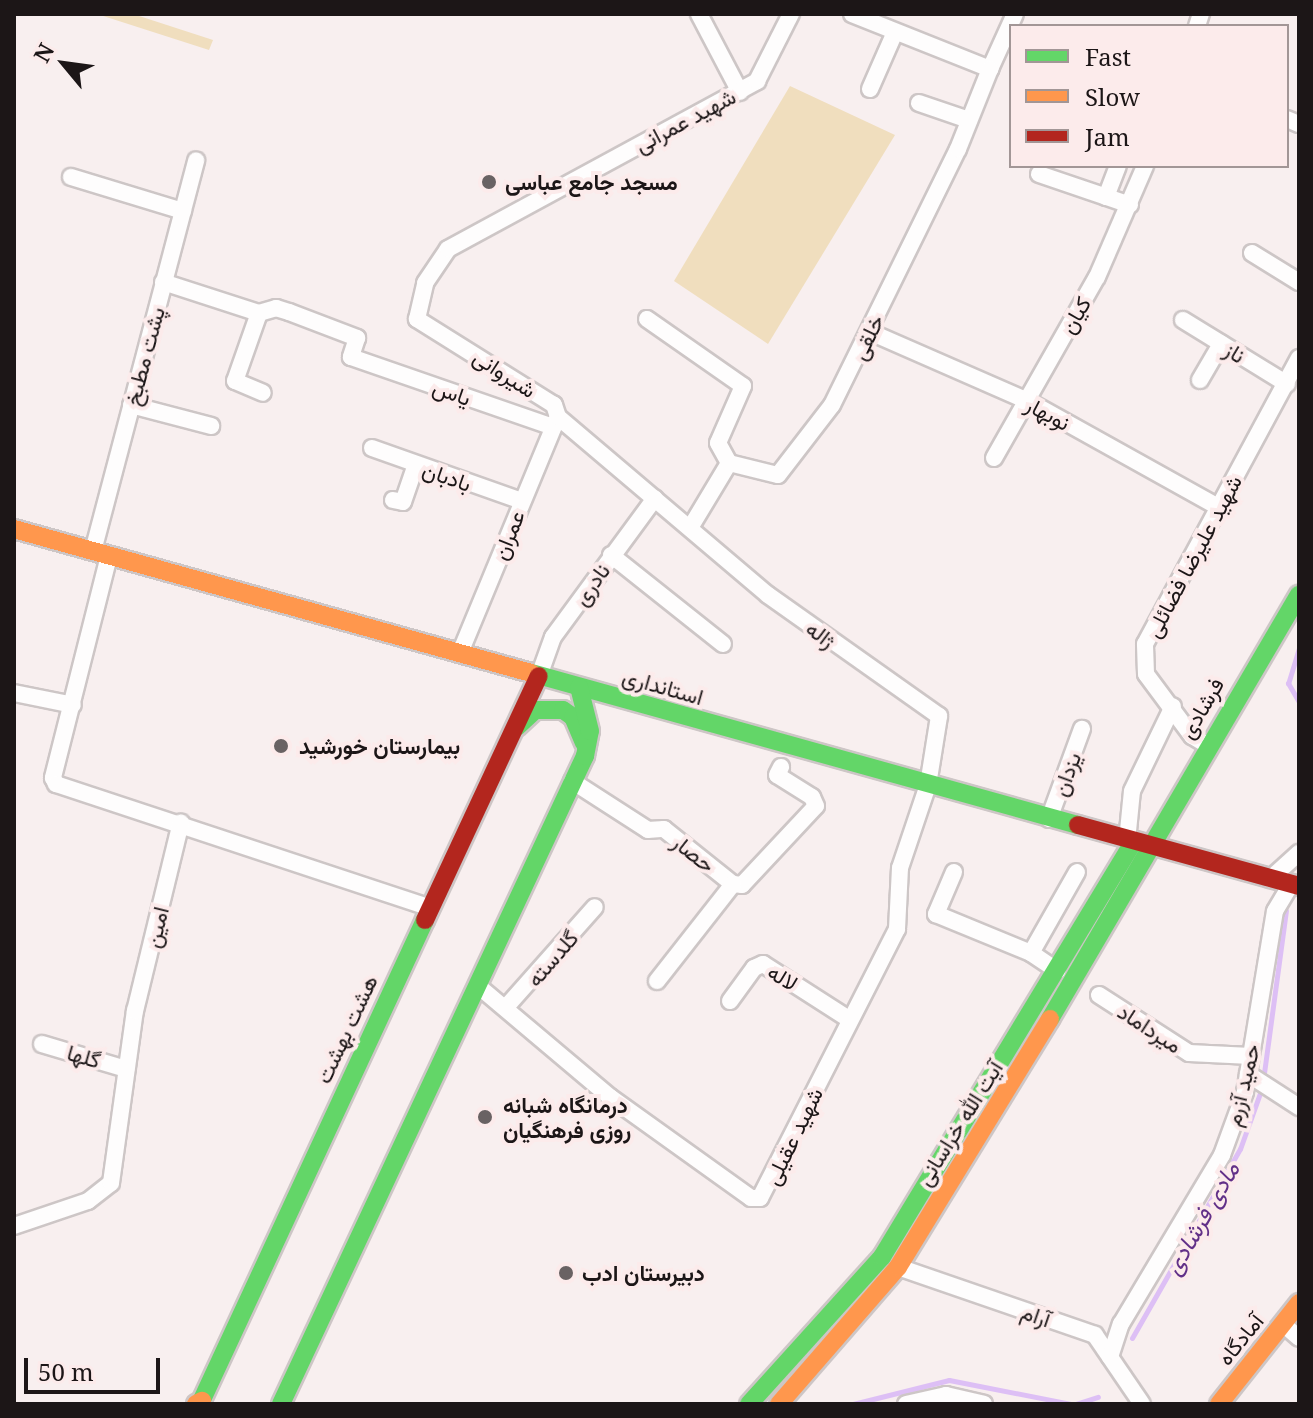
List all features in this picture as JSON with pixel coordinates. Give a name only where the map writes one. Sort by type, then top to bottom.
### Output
[{"type":"main road","name":"استانداری","points":[[14,529],[1137,844],[1295,885]]},
{"type":"main road","name":"فرشادی","points":[[1137,844],[1207,745],[1299,595]]},
{"type":"main road","name":"هشت بهشت","points":[[199,1403],[539,676]]},
{"type":"main road","points":[[281,1404],[585,756],[590,731],[579,687]]},
{"type":"main road","points":[[515,729],[535,710],[563,710],[580,728],[585,756]]},
{"type":"main road","name":"آیت الله خراسانی","points":[[779,1404],[898,1267],[1058,971],[1137,844]]},
{"type":"main road","name":"آیت الله خراسانی","points":[[749,1404],[856,1290],[956,1157],[1137,844]]},
{"type":"main road","name":"آمادگاه","points":[[1219,1404],[1299,1303]]},
{"type":"street","points":[[699,14],[740,92]]},
{"type":"street","name":"شهید عمرانی","points":[[417,319],[425,283],[448,249],[757,81],[791,14]]},
{"type":"street","points":[[857,15],[990,69]]},
{"type":"street","name":"خلقی","points":[[729,463],[778,475],[832,405],[870,332],[1009,28]]},
{"type":"street","points":[[870,89],[895,32]]},
{"type":"street","points":[[919,103],[969,120]]},
{"type":"street","name":"پشت مطبخ","points":[[181,823],[56,784],[53,778],[73,705],[131,405],[196,160]]},
{"type":"street","points":[[1106,197],[1117,168]]},
{"type":"street","name":"کیان","points":[[994,458],[1097,277],[1144,168]]},
{"type":"street","points":[[1039,174],[1130,205]]},
{"type":"street","points":[[71,177],[183,211]]},
{"type":"street","points":[[1252,253],[1299,282]]},
{"type":"street","points":[[163,282],[259,313],[235,381],[263,393]]},
{"type":"street","name":"یاس","points":[[259,313],[276,308],[357,338],[351,357],[555,422]]},
{"type":"street","name":"شیروانی","points":[[417,319],[554,405],[555,422],[655,498]]},
{"type":"street","points":[[647,319],[743,386],[736,413],[718,443],[729,463],[690,528]]},
{"type":"street","name":"ناز","points":[[1183,320],[1287,384]]},
{"type":"street","name":"نوبهار","points":[[870,332],[1026,400],[1218,507]]},
{"type":"street","points":[[1200,380],[1221,344]]},
{"type":"street","name":"شهید علیرضا فضائلی","points":[[1207,745],[1192,736],[1173,706],[1146,674],[1145,644],[1299,358]]},
{"type":"street","points":[[131,405],[211,426]]},
{"type":"street","name":"عمران","points":[[460,653],[555,422]]},
{"type":"street","name":"بادبان","points":[[372,448],[522,501]]},
{"type":"street","points":[[393,500],[403,502],[416,465]]},
{"type":"street","name":"ژاله","points":[[655,498],[768,595],[939,716],[928,785]]},
{"type":"street","name":"نادری","points":[[539,676],[553,637],[655,498]]},
{"type":"street","points":[[611,555],[723,644]]},
{"type":"street","points":[[14,693],[73,705]]},
{"type":"street","points":[[1137,844],[1132,791],[1173,706]]},
{"type":"street","name":"یزدان","points":[[1049,819],[1082,729]]},
{"type":"street","name":"حصار","points":[[657,981],[733,884],[748,882],[816,806],[812,797],[777,775],[781,767]]},
{"type":"street","name":"حصار","points":[[572,781],[648,830],[664,829],[733,884]]},
{"type":"street","name":"شهید عقیلی","points":[[477,985],[507,1006],[547,1049],[610,1097],[751,1198],[760,1198],[847,1018],[897,929],[900,868],[928,785]]},
{"type":"street","points":[[181,823],[429,907]]},
{"type":"street","name":"امین","points":[[14,1226],[106,1192],[126,1069],[181,823]]},
{"type":"street","points":[[1270,879],[1299,853]]},
{"type":"street","points":[[954,872],[936,914],[1031,953],[1058,971]]},
{"type":"street","points":[[1031,953],[1077,872]]},
{"type":"street","name":"حمید آزرم","points":[[1110,1357],[1121,1324],[1222,1155],[1248,1074],[1275,911],[1295,885]]},
{"type":"street","name":"گلدسته","points":[[507,1006],[595,907]]},
{"type":"street","name":"لاله","points":[[730,1001],[754,968],[763,964],[847,1018]]},
{"type":"street","name":"میرداماد","points":[[1099,995],[1189,1053],[1251,1056]]},
{"type":"street","name":"گلها","points":[[42,1044],[126,1069]]},
{"type":"street","points":[[1248,1074],[1299,1107]]},
{"type":"street","name":"آرام","points":[[898,1267],[1095,1335],[1142,1404]]},
{"type":"street","points":[[1283,1324],[1299,1338]]},
{"type":"street","points":[[906,1404],[946,1395],[984,1404]]},
{"type":"shaded area","points":[[97,14],[133,14],[213,40],[209,50]]},
{"type":"shaded area","points":[[790,86],[895,135],[768,344],[674,281]]},
{"type":"waterway","name":"مادی فرشادی","points":[[1299,648],[1288,683],[1299,702]]},
{"type":"waterway","name":"مادی فرشادی","points":[[1264,1073],[1286,910]]},
{"type":"waterway","name":"مادی فرشادی","points":[[1132,1338],[1240,1149],[1260,1093]]},
{"type":"waterway","name":"مادی فرشادی","points":[[853,1404],[949,1380],[1071,1404]]},
{"type":"waterway","name":"مادی فرشادی","points":[[1076,1404],[1098,1397]]},
{"type":"traffic: fast","points":[[1050,1019],[1299,595]]},
{"type":"traffic: fast","points":[[531,673],[1078,825]]},
{"type":"traffic: fast","points":[[281,1404],[585,756],[590,731],[579,687]]},
{"type":"traffic: fast","points":[[517,727],[535,710],[563,710],[573,717],[584,743]]},
{"type":"traffic: fast","points":[[749,1404],[882,1257],[1133,843]]},
{"type":"traffic: fast","points":[[200,1404],[425,920]]},
{"type":"traffic: slow","points":[[14,529],[531,673]]},
{"type":"traffic: slow","points":[[779,1404],[898,1267],[1050,1019]]},
{"type":"traffic: slow","points":[[1219,1404],[1299,1303]]},
{"type":"traffic: slow","points":[[196,1404],[202,1401]]},
{"type":"traffic: jam","points":[[425,920],[539,676]]},
{"type":"traffic: jam","points":[[1078,825],[1299,886]]},
{"type":"place","name":"مسجد جامع عباسی","points":[[489,182]]},
{"type":"place","name":"بیمارستان خورشید","points":[[281,746]]},
{"type":"place","name":"درمانگاه شبانه روزی فرهنگیان","points":[[485,1117]]},
{"type":"place","name":"دبیرستان ادب","points":[[566,1273]]}]
